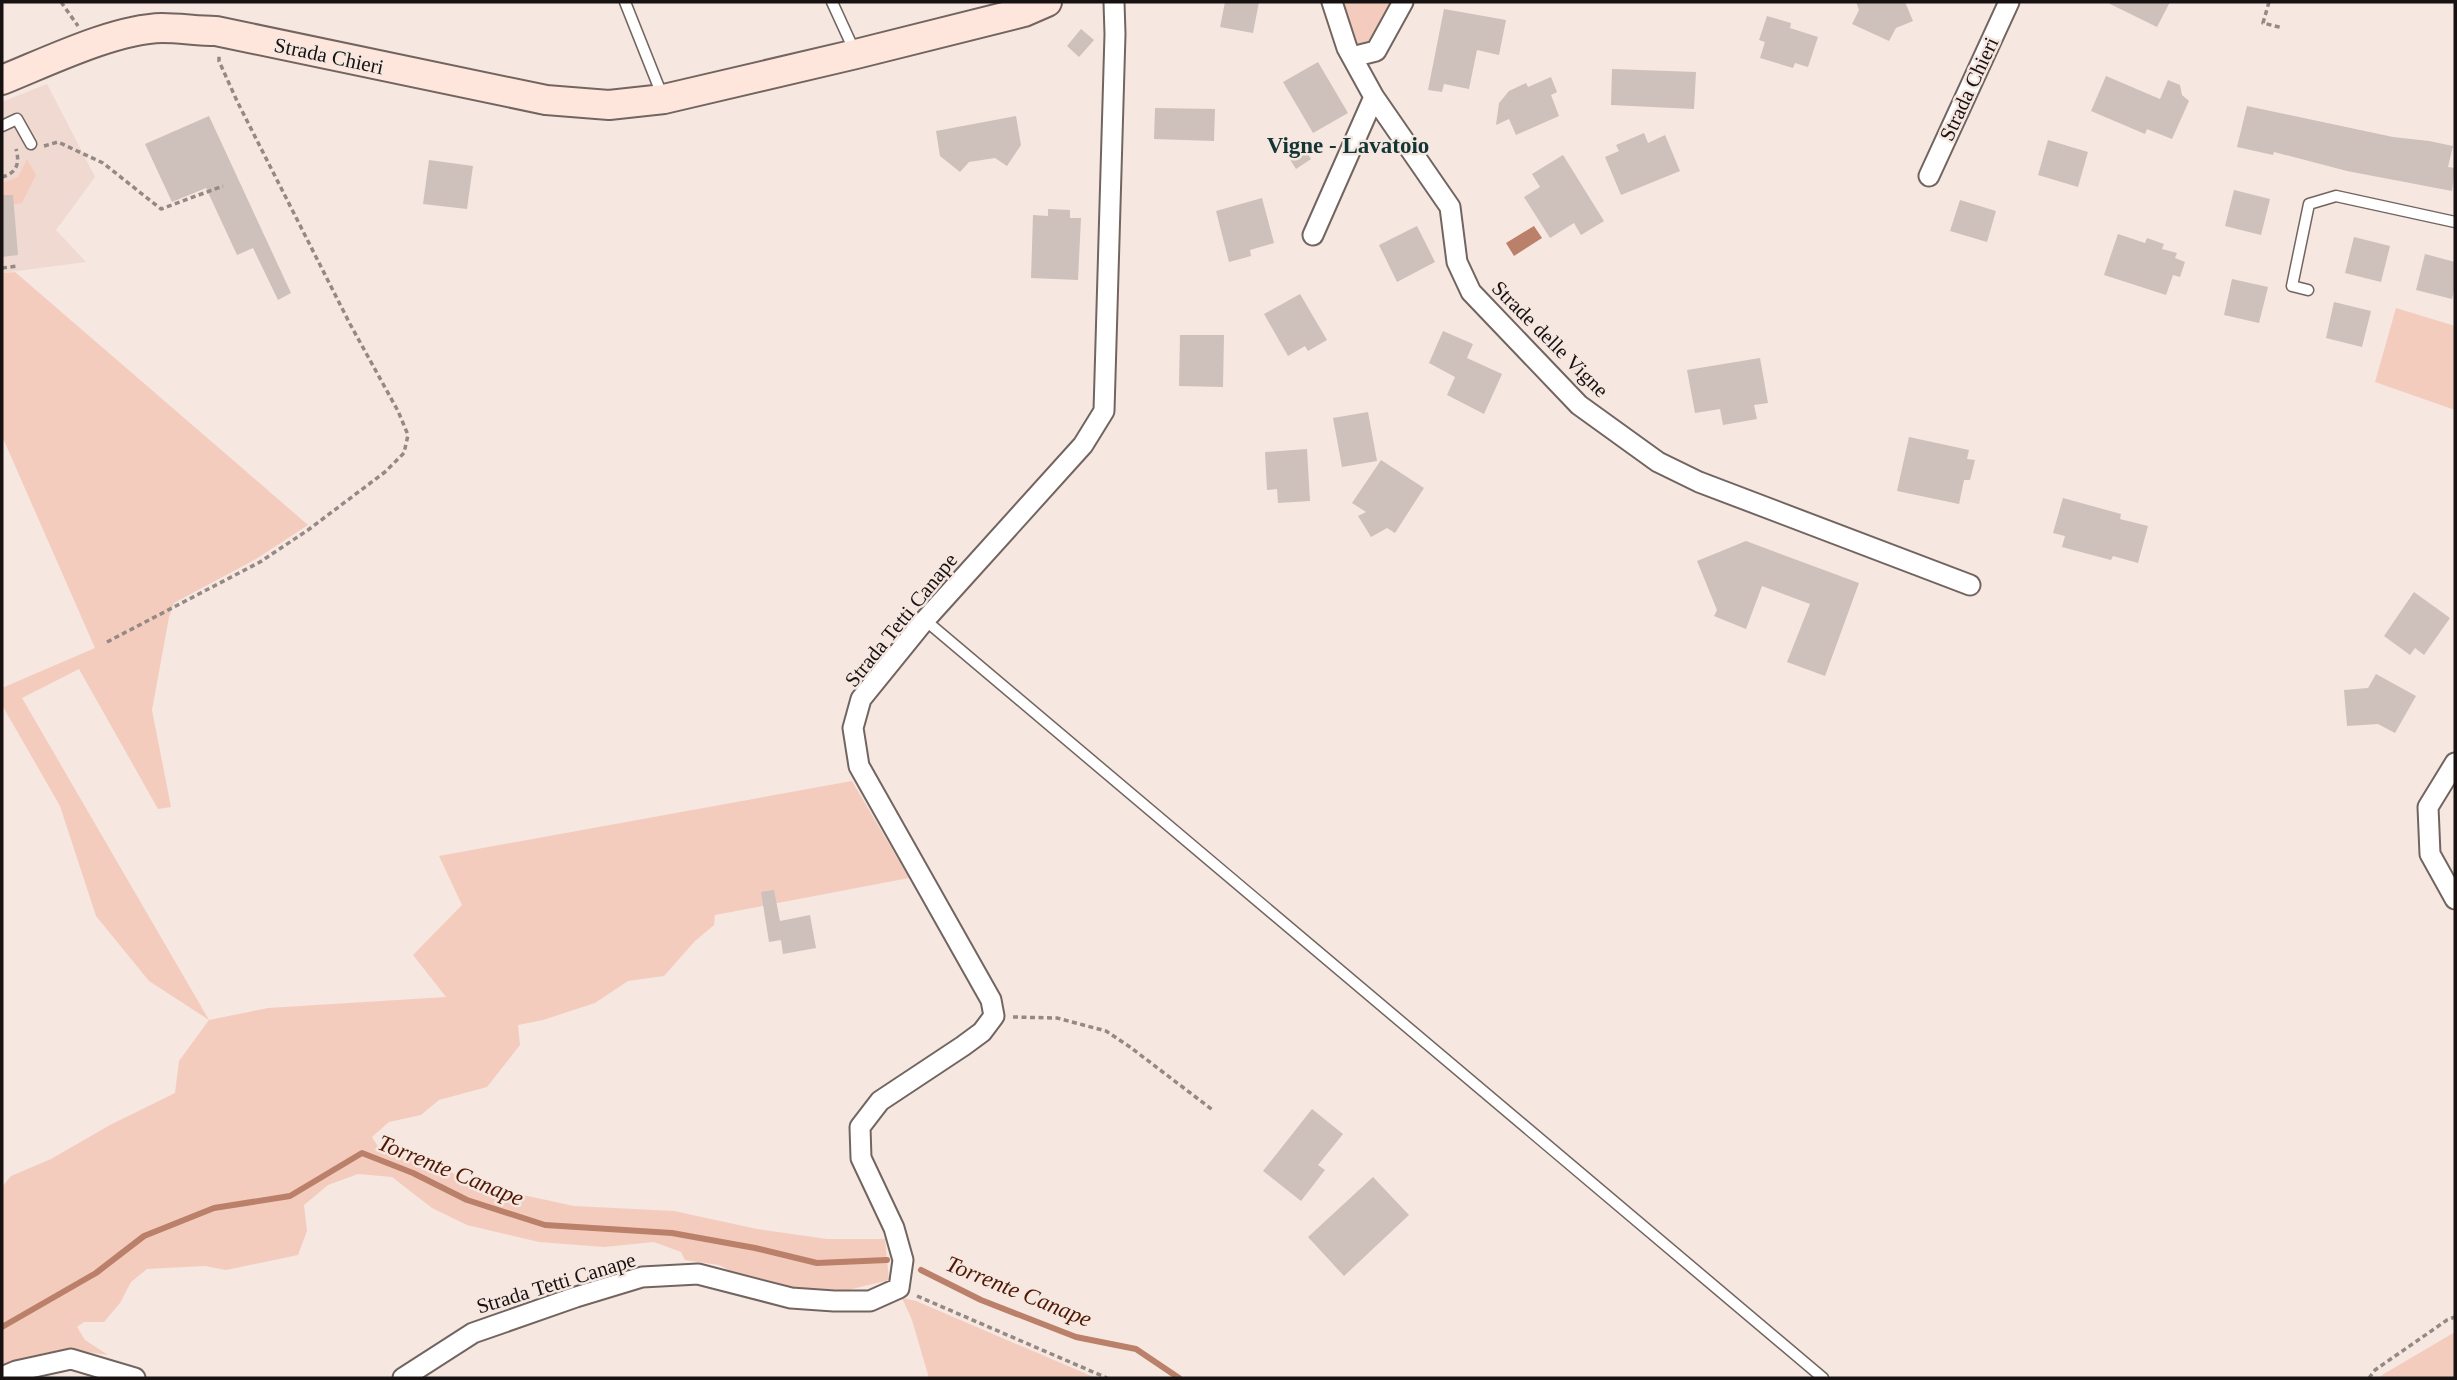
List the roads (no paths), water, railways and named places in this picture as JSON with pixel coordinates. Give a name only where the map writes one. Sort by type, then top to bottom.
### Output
[{"type":"main road","name":"Strada Chieri","points":[[2,79],[92,45],[133,32],[161,28],[216,31],[546,100],[609,105],[664,99],[856,54],[1024,12],[1047,2]]},
{"type":"street","name":"Strada Tetti Canape","points":[[403,1378],[473,1333],[576,1297],[642,1278],[698,1274],[791,1298],[834,1301],[870,1301],[899,1288],[902,1264],[894,1228],[861,1158],[860,1127],[880,1101],[982,1032],[994,1016],[991,1000],[859,766],[853,729],[861,699],[925,620],[1083,445],[1104,411],[1114,2]]},
{"type":"street","name":"Strade delle Vigne","points":[[1332,2],[1347,48],[1374,97],[1450,207],[1457,262],[1471,292],[1579,405],[1658,462],[1699,482],[1970,585]]},
{"type":"street","points":[[1352,57],[1376,51],[1403,2]]},
{"type":"street","name":"Strada Chieri","points":[[1929,176],[2009,2]]},
{"type":"street","points":[[1314,235],[1374,97]]},
{"type":"street","points":[[2455,763],[2428,807],[2430,854],[2455,899]]},
{"type":"street","points":[[2,1377],[16,1371],[71,1359],[135,1378]]},
{"type":"lane","points":[[625,2],[664,99]]},
{"type":"lane","points":[[832,2],[856,54]]},
{"type":"lane","points":[[2,126],[17,119],[33,146]]},
{"type":"lane","points":[[2308,290],[2292,286],[2309,204],[2336,196],[2455,222]]},
{"type":"lane","points":[[925,620],[1823,1378]]},
{"type":"waterway","name":"Torrente Canape","points":[[2,1327],[96,1273],[144,1236],[214,1208],[290,1196],[362,1153],[413,1173],[467,1200],[545,1225],[672,1233],[755,1248],[817,1263],[887,1260]]},
{"type":"waterway","name":"Torrente Canape","points":[[921,1270],[981,1300],[1076,1337],[1136,1349],[1179,1378]]},
{"type":"district","name":"Vigne - Lavatoio","points":[[1348,145]]}]
